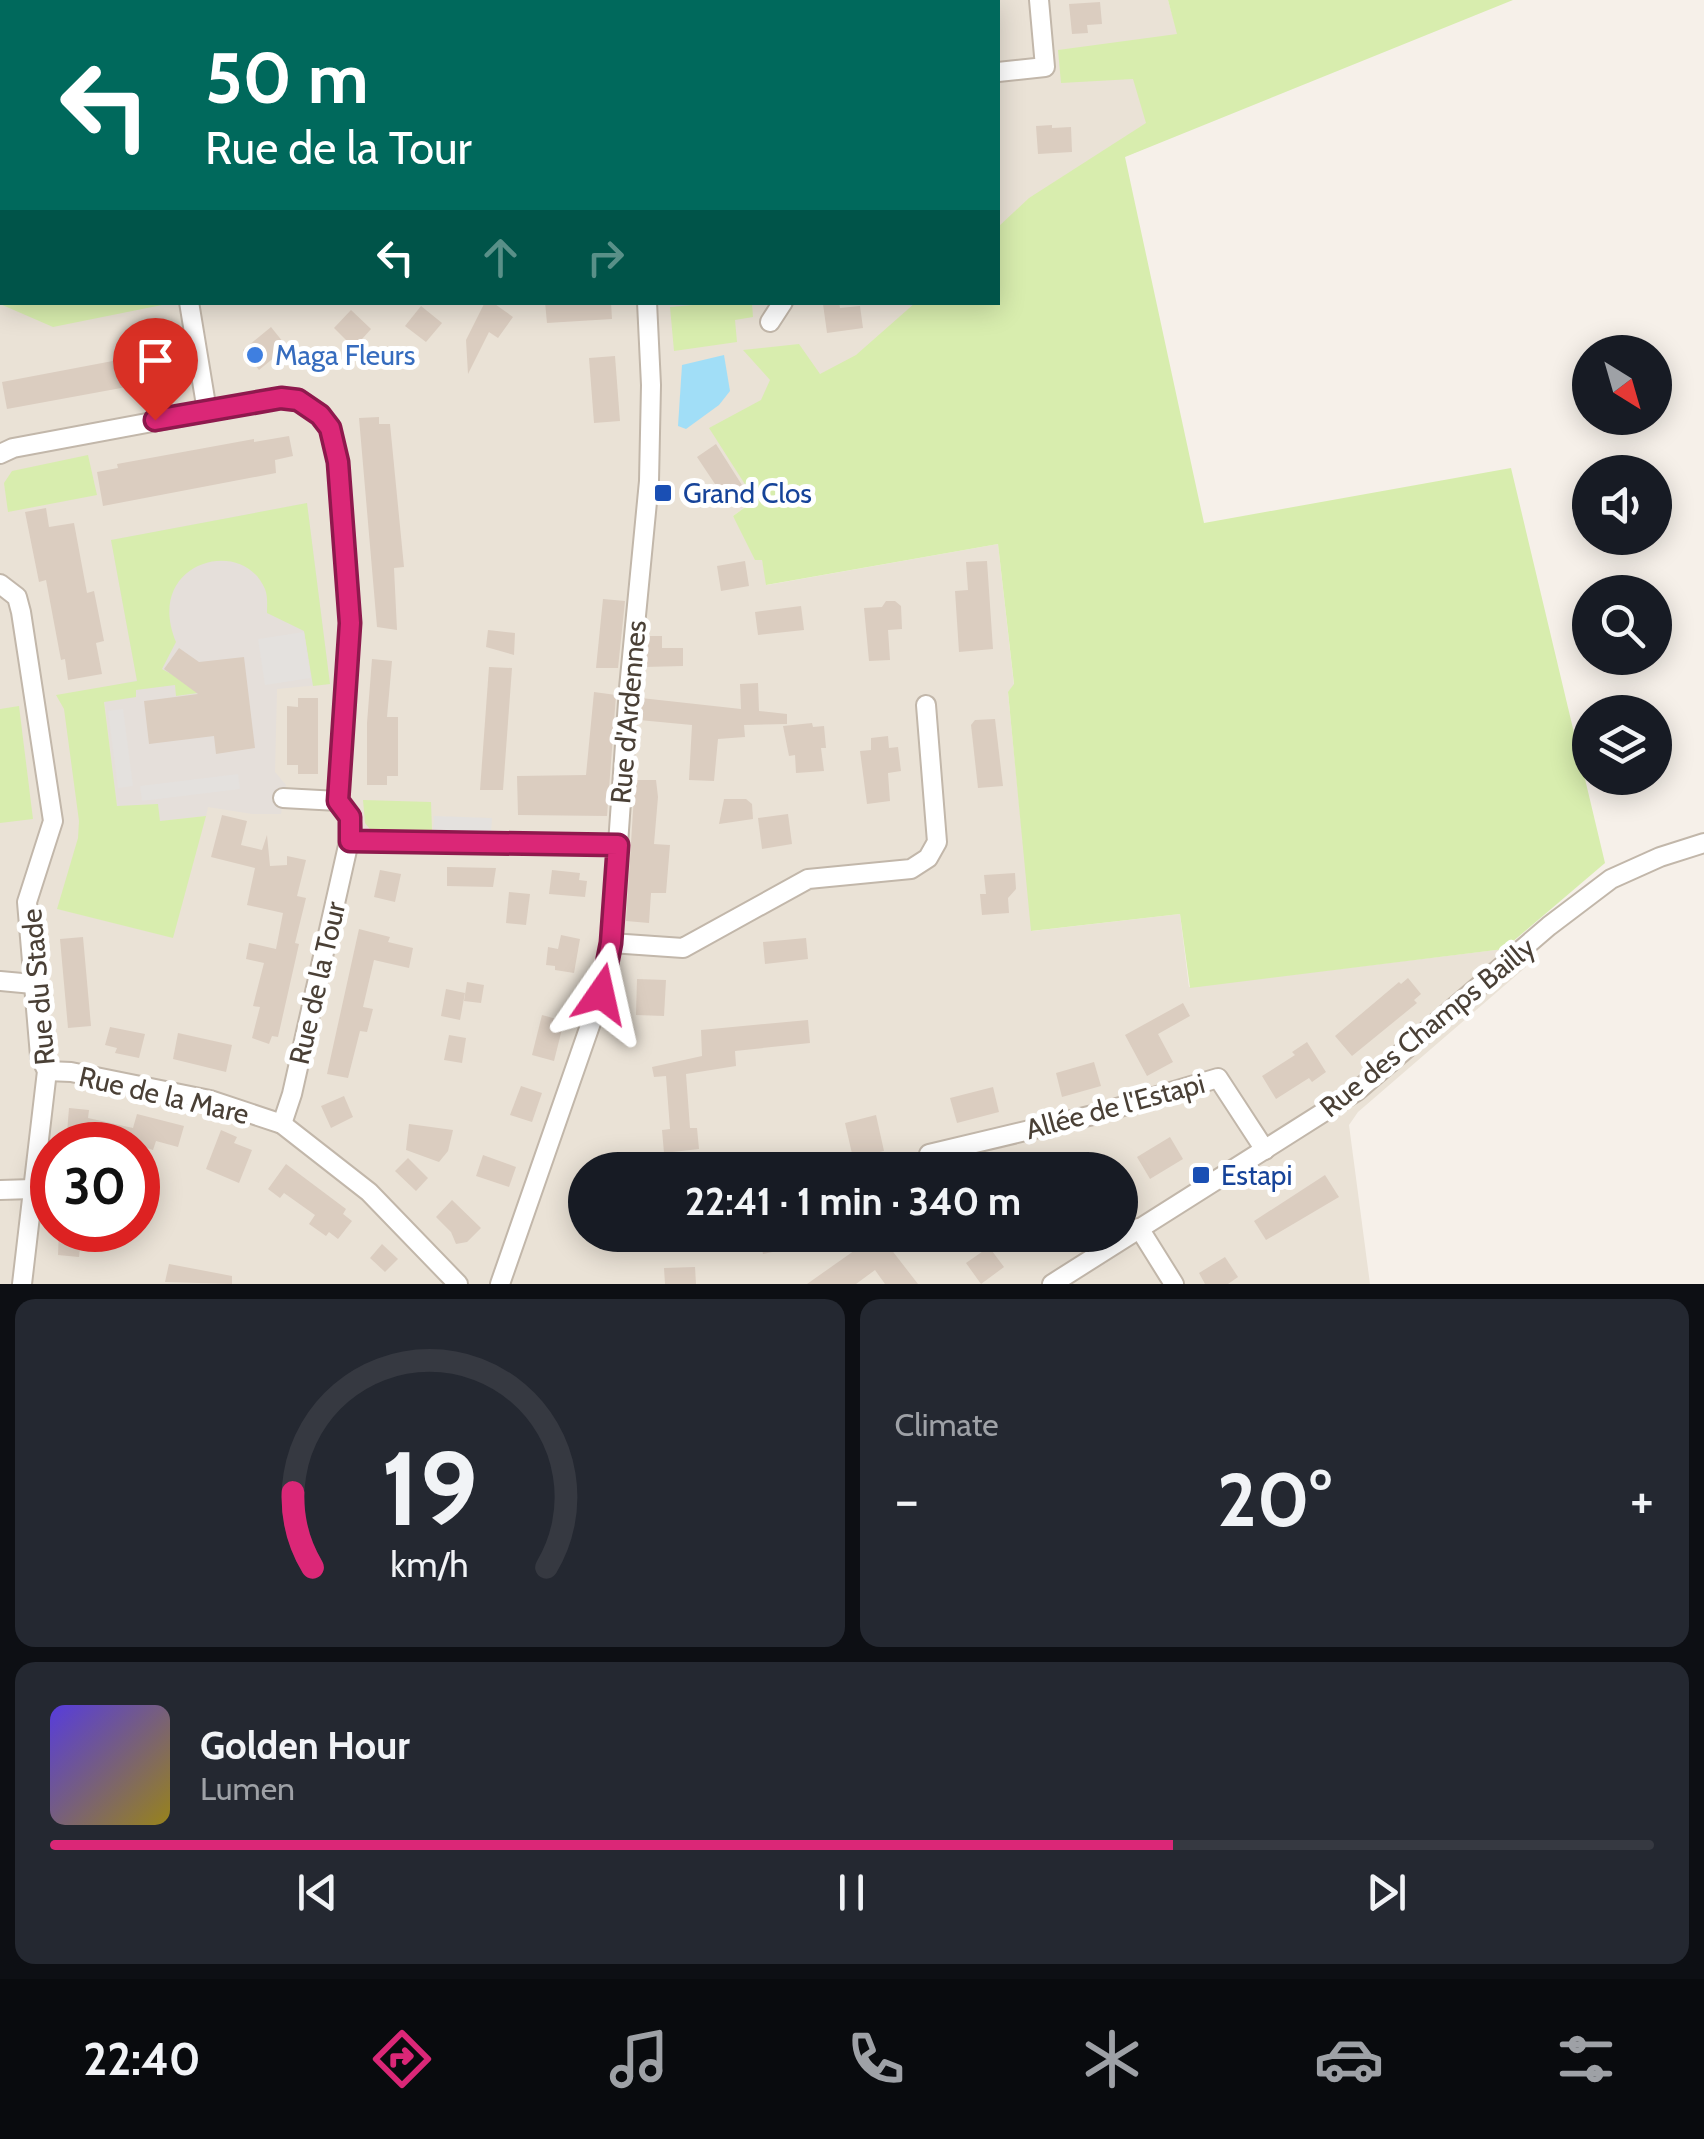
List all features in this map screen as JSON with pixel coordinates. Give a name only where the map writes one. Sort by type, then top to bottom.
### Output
[{"type":"street","points":[[1000,72],[1045,67],[1039,0]]},
{"type":"street","points":[[189,305],[207,411]]},
{"type":"street","name":"Rue d'Ardennes","points":[[500,1284],[601,994],[611,943],[649,481],[651,385],[647,305]]},
{"type":"street","points":[[770,322],[782,305]]},
{"type":"street","points":[[0,454],[12,448],[281,398],[310,406],[330,428],[338,462],[350,623],[338,801],[283,798]]},
{"type":"street","name":"Rue du Stade","points":[[0,584],[17,596],[21,612],[53,821],[28,902],[40,1056],[47,1071],[41,1122]]},
{"type":"street","points":[[611,943],[683,948],[808,879],[911,868],[928,858],[937,842],[926,705]]},
{"type":"street","name":"Rue de la Tour","points":[[282,1124],[350,841],[350,817],[338,801]]},
{"type":"street","points":[[350,841],[618,845]]},
{"type":"street","name":"Rue des Champs Bailly","points":[[1052,1284],[1358,1092],[1550,926],[1611,879],[1704,843]]},
{"type":"street","points":[[0,981],[33,984]]},
{"type":"street","name":"Rue de la Mare","points":[[47,1071],[71,1072],[210,1100],[282,1124],[369,1192],[458,1284]]},
{"type":"street","name":"Allée de l'Estapi","points":[[937,1152],[1092,1115],[1218,1078],[1265,1150]]},
{"type":"street","points":[[0,1190],[30,1189]]},
{"type":"street","name":"Rue du Stade","points":[[22,1284],[30,1215]]},
{"type":"street","points":[[1140,1228],[1174,1284]]},
{"type":"shaded area","points":[[1000,0],[1168,0],[1204,124],[1124,157],[1000,244]]},
{"type":"shaded area","points":[[0,305],[934,305],[888,347],[720,443],[755,500],[733,516],[762,559],[767,585],[998,544],[1014,685],[1008,693],[1032,931],[1180,914],[1189,987],[1504,949],[1526,967],[1358,1112],[1349,1125],[1370,1284],[0,1284]]},
{"type":"shaded area","points":[[307,503],[330,684],[277,689],[275,772],[286,785],[281,814],[208,807],[206,816],[160,821],[117,807],[103,688],[137,680],[111,540]]},
{"type":"shaded area","points":[[304,632],[311,678],[265,685],[258,639]]},
{"type":"shaded area","points":[[123,709],[133,786],[118,788],[108,711]]},
{"type":"shaded area","points":[[238,774],[240,789],[142,801],[140,786]]},
{"type":"shaded area","points":[[434,816],[492,818],[491,833],[433,831]]},
{"type":"green space","points":[[1168,0],[1513,0],[1125,157],[1204,523],[1511,468],[1572,724],[1572,795],[1589,795],[1605,863],[1504,949],[1190,988],[1180,914],[1031,931],[1008,692],[1014,684],[998,544],[766,585],[762,560],[755,560],[733,516],[755,500],[709,428],[761,400],[770,380],[743,350],[799,344],[820,374],[856,355],[913,305],[1000,305],[1000,225],[1029,198],[1146,123],[1133,79],[1061,83],[1058,50],[1177,34]]},
{"type":"green space","points":[[2,305],[162,305],[53,327]]},
{"type":"green space","points":[[752,305],[753,317],[735,320],[737,342],[674,351],[670,307]]},
{"type":"green space","points":[[88,455],[97,495],[8,512],[4,483],[12,471]]},
{"type":"green space","points":[[307,503],[330,684],[313,686],[304,631],[267,613],[266,592],[253,572],[237,563],[218,561],[200,565],[184,576],[173,593],[169,615],[176,642],[162,669],[205,692],[176,696],[175,685],[136,690],[136,697],[104,702],[117,806],[158,804],[160,821],[206,816],[173,938],[57,909],[78,838],[79,821],[64,709],[56,695],[137,681],[111,540]]},
{"type":"green space","points":[[19,706],[33,819],[0,823],[0,709]]},
{"type":"green space","points":[[363,800],[431,802],[432,830],[370,829],[365,823]]},
{"type":"water","points":[[724,355],[730,391],[719,405],[686,429],[678,426],[682,365]]},
{"type":"building","points":[[1100,2],[1102,24],[1087,25],[1088,33],[1072,34],[1069,4]]},
{"type":"building","points":[[1036,126],[1071,127],[1072,152],[1038,154]]},
{"type":"building","points":[[484,305],[496,305],[513,317],[498,338],[489,332],[468,374],[466,340]]},
{"type":"building","points":[[545,305],[611,305],[612,319],[547,323]]},
{"type":"building","points":[[823,305],[860,306],[863,328],[827,333]]},
{"type":"building","points":[[421,306],[442,323],[426,342],[405,326]]},
{"type":"building","points":[[351,310],[371,329],[354,348],[334,328]]},
{"type":"building","points":[[271,327],[287,347],[259,370],[243,350]]},
{"type":"building","points":[[176,349],[181,377],[7,409],[2,382]]},
{"type":"building","points":[[615,356],[620,421],[594,423],[589,358]]},
{"type":"building","points":[[379,417],[379,424],[390,424],[404,567],[394,568],[397,630],[377,627],[359,418]]},
{"type":"building","points":[[289,436],[293,456],[275,460],[276,473],[103,506],[97,472],[118,468],[117,464]]},
{"type":"building","points":[[716,444],[747,493],[731,503],[697,457]]},
{"type":"building","points":[[46,508],[49,527],[74,523],[87,593],[94,591],[104,641],[96,643],[102,674],[68,680],[65,659],[61,660],[46,580],[39,582],[25,512]]},
{"type":"building","points":[[745,561],[749,586],[721,591],[717,566]]},
{"type":"building","points":[[987,561],[993,649],[959,652],[955,591],[968,590],[966,562]]},
{"type":"building","points":[[603,599],[625,601],[618,668],[596,668]]},
{"type":"building","points":[[886,601],[901,606],[902,629],[888,630],[890,660],[869,661],[864,608],[882,607]]},
{"type":"building","points":[[801,606],[804,630],[758,635],[755,612]]},
{"type":"building","points":[[488,630],[515,633],[514,655],[486,647]]},
{"type":"building","points":[[647,636],[662,636],[662,648],[683,648],[683,666],[644,667]]},
{"type":"building","points":[[179,648],[199,662],[244,657],[255,748],[216,754],[214,736],[149,744],[144,701],[198,694],[164,669]]},
{"type":"building","points":[[372,659],[392,661],[387,717],[398,717],[398,776],[387,776],[387,785],[367,785]]},
{"type":"building","points":[[489,667],[512,668],[503,790],[480,790]]},
{"type":"building","points":[[758,683],[759,711],[787,714],[787,724],[744,725],[745,737],[718,739],[714,781],[689,780],[692,725],[639,720],[641,698],[741,709],[740,684]]},
{"type":"building","points":[[594,692],[616,695],[607,816],[518,815],[517,776],[586,775]]},
{"type":"building","points":[[298,698],[318,698],[318,774],[298,774],[298,765],[287,765],[287,706],[298,707]]},
{"type":"building","points":[[995,719],[1003,786],[978,788],[971,725],[975,720]]},
{"type":"building","points":[[812,723],[813,727],[824,726],[824,771],[796,773],[795,755],[789,756],[783,726]]},
{"type":"building","points":[[888,736],[889,748],[898,747],[901,771],[888,773],[890,801],[867,804],[860,751],[871,750],[871,738]]},
{"type":"building","points":[[635,780],[656,780],[654,844],[670,845],[666,893],[651,893],[649,923],[626,921]]},
{"type":"building","points":[[724,799],[746,799],[752,804],[753,819],[719,824]]},
{"type":"building","points":[[788,814],[792,844],[762,849],[758,818]]},
{"type":"building","points":[[222,815],[247,821],[241,845],[262,850],[267,835],[270,866],[287,865],[287,856],[306,860],[297,896],[306,898],[295,943],[299,944],[278,1037],[272,1036],[269,1044],[252,1038],[260,1007],[253,1006],[264,963],[246,959],[249,943],[276,949],[283,913],[247,905],[255,868],[211,857]]},
{"type":"building","points":[[447,867],[496,868],[493,887],[447,886]]},
{"type":"building","points":[[380,870],[401,874],[395,902],[374,897]]},
{"type":"building","points":[[552,870],[580,873],[579,880],[587,881],[585,897],[549,894]]},
{"type":"building","points":[[1015,873],[1016,889],[1008,898],[1009,913],[982,915],[980,894],[986,894],[984,875]]},
{"type":"building","points":[[509,892],[530,894],[526,925],[506,923]]},
{"type":"building","points":[[359,929],[413,948],[409,968],[374,960],[363,1007],[373,1009],[367,1032],[360,1031],[348,1078],[327,1074]]},
{"type":"building","points":[[561,935],[580,939],[574,973],[546,965],[548,947],[558,949]]},
{"type":"building","points":[[83,937],[91,1026],[68,1028],[60,939]]},
{"type":"building","points":[[806,938],[808,959],[765,964],[763,942]]},
{"type":"building","points":[[1408,978],[1421,994],[1414,1000],[1417,1003],[1352,1056],[1335,1036]]},
{"type":"building","points":[[637,979],[666,980],[664,1016],[636,1015]]},
{"type":"building","points":[[467,982],[484,985],[481,1003],[464,1001]]},
{"type":"building","points":[[446,989],[465,993],[460,1020],[441,1016]]},
{"type":"building","points":[[1183,1003],[1190,1016],[1158,1034],[1173,1062],[1147,1076],[1125,1035]]},
{"type":"building","points":[[542,1015],[564,1021],[554,1061],[532,1055]]},
{"type":"building","points":[[808,1020],[810,1043],[735,1051],[736,1066],[686,1074],[690,1128],[697,1128],[699,1149],[664,1152],[662,1130],[670,1129],[666,1076],[654,1077],[652,1067],[702,1056],[701,1030]]},
{"type":"building","points":[[110,1027],[145,1034],[139,1058],[115,1053],[117,1048],[105,1045]]},
{"type":"building","points":[[178,1033],[232,1045],[226,1072],[173,1059]]},
{"type":"building","points":[[449,1035],[466,1038],[462,1063],[444,1060]]},
{"type":"building","points":[[1307,1042],[1326,1072],[1276,1099],[1262,1076],[1295,1055],[1292,1052]]},
{"type":"building","points":[[1094,1062],[1101,1086],[1062,1097],[1056,1073]]},
{"type":"building","points":[[521,1086],[542,1093],[532,1122],[510,1115]]},
{"type":"building","points":[[993,1087],[999,1112],[957,1123],[950,1098]]},
{"type":"building","points":[[344,1096],[353,1117],[331,1128],[321,1106]]},
{"type":"building","points":[[69,1108],[89,1110],[88,1118],[106,1122],[68,1122]]},
{"type":"building","points":[[137,1114],[184,1126],[178,1147],[160,1142],[160,1122],[135,1122]]},
{"type":"building","points":[[876,1115],[884,1151],[852,1152],[845,1123]]},
{"type":"building","points":[[409,1124],[453,1130],[448,1151],[439,1162],[406,1150]]},
{"type":"building","points":[[221,1130],[237,1137],[234,1143],[252,1150],[239,1183],[206,1169]]},
{"type":"building","points":[[1170,1137],[1183,1159],[1150,1179],[1138,1156]]},
{"type":"building","points":[[483,1155],[516,1167],[509,1187],[476,1176]]},
{"type":"building","points":[[408,1158],[428,1178],[416,1191],[395,1171]]},
{"type":"building","points":[[286,1164],[346,1209],[343,1214],[352,1221],[338,1239],[309,1224],[315,1215],[284,1193],[280,1198],[268,1189]]},
{"type":"building","points":[[1325,1175],[1339,1197],[1266,1240],[1254,1221]]},
{"type":"building","points":[[452,1200],[481,1228],[467,1242],[456,1244],[451,1232],[436,1217]]},
{"type":"building","points":[[382,1244],[398,1259],[385,1272],[370,1258]]},
{"type":"building","points":[[58,1252],[80,1252],[79,1257]]},
{"type":"building","points":[[852,1252],[893,1252],[918,1284],[885,1284],[875,1270],[856,1284],[807,1284]]},
{"type":"building","points":[[982,1252],[993,1252],[1004,1267],[981,1284],[966,1263]]},
{"type":"building","points":[[1225,1257],[1238,1277],[1228,1284],[1205,1284],[1199,1273]]},
{"type":"building","points":[[169,1264],[232,1276],[232,1284],[165,1282]]},
{"type":"building","points":[[695,1267],[696,1284],[665,1284],[664,1268]]},
{"type":"place","name":"Maga Fleurs","points":[[255,355]]},
{"type":"place","name":"Grand Clos","points":[[663,493]]},
{"type":"place","name":"Estapi","points":[[1201,1175]]},
{"type":"route","points":[[155,420],[281,398],[298,400],[320,415],[330,428],[338,462],[350,623],[338,801],[350,817],[350,841],[618,845],[611,943],[601,994]]}]
